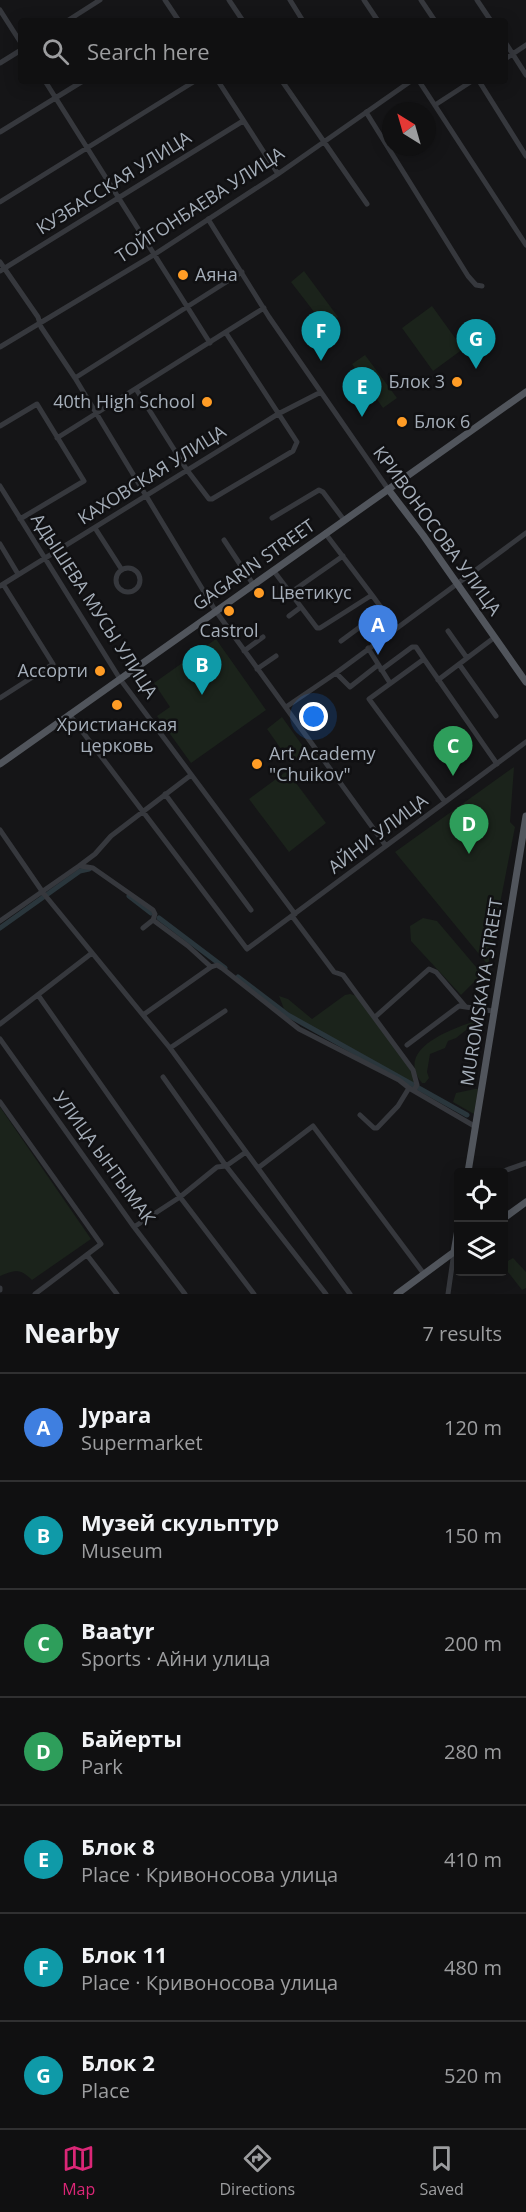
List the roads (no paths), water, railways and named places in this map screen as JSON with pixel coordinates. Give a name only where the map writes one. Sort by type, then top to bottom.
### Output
[{"type":"main road","name":"GAGARIN STREET","points":[[0,764],[526,392]]},
{"type":"main road","name":"КРИВОНОСОВА УЛИЦА","points":[[388,489],[526,682]]},
{"type":"main road","name":"MUROMSKAYA STREET","points":[[469,1168],[526,816]]},
{"type":"main road","points":[[508,1215],[526,1202]]},
{"type":"main road","points":[[397,1294],[454,1253]]},
{"type":"street","points":[[72,18],[100,0]]},
{"type":"street","points":[[165,0],[176,18]]},
{"type":"street","points":[[229,0],[241,18]]},
{"type":"street","points":[[290,0],[301,18]]},
{"type":"street","points":[[364,0],[376,18]]},
{"type":"street","points":[[421,0],[433,18]]},
{"type":"street","points":[[477,0],[489,18]]},
{"type":"street","points":[[0,10],[18,38]]},
{"type":"street","points":[[508,57],[526,45]]},
{"type":"street","points":[[508,46],[526,75]]},
{"type":"street","points":[[0,63],[18,52]]},
{"type":"street","points":[[47,84],[210,343]]},
{"type":"street","points":[[0,132],[78,84]]},
{"type":"street","points":[[0,202],[190,84]]},
{"type":"street","points":[[220,84],[278,174]]},
{"type":"street","points":[[284,84],[367,204]]},
{"type":"street","name":"ТОЙГОНБАЕВА УЛИЦА","points":[[0,347],[154,254],[278,174],[407,84]]},
{"type":"street","points":[[421,84],[433,102]]},
{"type":"street","points":[[436,104],[467,84]]},
{"type":"street","points":[[481,84],[526,156]]},
{"type":"street","points":[[436,107],[526,244]]},
{"type":"street","points":[[366,112],[468,276],[476,285],[482,286]]},
{"type":"street","name":"КУЗБАССКАЯ УЛИЦА","points":[[2,270],[243,121]]},
{"type":"street","name":"КРИВОНОСОВА УЛИЦА","points":[[208,219],[264,308],[388,489]]},
{"type":"street","points":[[0,262],[2,270],[40,323],[75,378],[215,610],[386,846]]},
{"type":"street","points":[[75,378],[242,272]]},
{"type":"street","points":[[57,438],[264,308]]},
{"type":"street","points":[[136,389],[206,497],[212,499],[293,451],[297,442],[226,333]]},
{"type":"street","name":"КАХОВСКАЯ УЛИЦА","points":[[2,585],[278,414],[321,392]]},
{"type":"street","points":[[0,426],[37,404],[84,481],[20,519]]},
{"type":"street","name":"АДЫШЕВА МУСЫ УЛИЦА","points":[[0,486],[120,679],[334,972],[343,975],[375,1017],[413,1070],[414,1088]]},
{"type":"street","points":[[272,518],[319,490],[344,520]]},
{"type":"street","points":[[95,528],[122,570]]},
{"type":"street","points":[[326,533],[396,628]]},
{"type":"street","points":[[286,707],[336,673],[456,582],[526,533]]},
{"type":"street","points":[[224,540],[253,584]]},
{"type":"street","points":[[0,544],[18,574]]},
{"type":"street","points":[[290,593],[343,556]]},
{"type":"street","points":[[131,569],[138,573],[140,581],[135,590],[126,592],[118,587],[117,579],[122,570],[131,569]]},
{"type":"street","points":[[273,570],[317,628],[323,628],[372,595]]},
{"type":"street","points":[[0,698],[53,664],[2,585]]},
{"type":"street","points":[[289,616],[301,607]]},
{"type":"street","points":[[341,641],[383,610]]},
{"type":"street","points":[[447,631],[467,658]]},
{"type":"street","points":[[244,651],[263,637]]},
{"type":"street","points":[[438,680],[495,637]]},
{"type":"street","points":[[336,673],[350,687],[412,647],[416,647],[497,764]]},
{"type":"street","points":[[368,648],[390,683]]},
{"type":"street","points":[[257,669],[276,656]]},
{"type":"street","points":[[424,658],[369,699],[445,802]]},
{"type":"street","points":[[459,664],[496,716]]},
{"type":"street","points":[[69,714],[143,812]]},
{"type":"street","name":"АЙНИ УЛИЦА","points":[[143,812],[247,949],[526,742]]},
{"type":"street","points":[[0,921],[44,894],[95,854],[111,836],[191,775]]},
{"type":"street","points":[[165,794],[251,910]]},
{"type":"street","points":[[0,830],[44,894],[170,1048],[350,1294]]},
{"type":"street","points":[[79,866],[85,865],[93,868],[153,910],[155,914],[153,920],[143,928]]},
{"type":"street","points":[[153,920],[211,967]]},
{"type":"street","points":[[0,1024],[92,953]]},
{"type":"street","points":[[143,1015],[217,965],[299,1029],[352,1054],[373,1068],[414,1088],[476,1127]]},
{"type":"street","points":[[375,1017],[429,969],[436,972],[465,1006]]},
{"type":"street","points":[[38,995],[180,1197],[254,1294]]},
{"type":"street","points":[[407,1046],[454,1009],[465,1006],[493,1011]]},
{"type":"street","points":[[170,1048],[225,1011]]},
{"type":"street","name":"УЛИЦА ЫНТЫМАК","points":[[0,1039],[134,1227],[185,1294]]},
{"type":"street","points":[[164,1077],[226,1166],[326,1294]]},
{"type":"street","points":[[360,1115],[374,1128],[377,1128],[414,1088]]},
{"type":"street","points":[[0,1102],[101,1244],[35,1294]]},
{"type":"street","points":[[258,1168],[313,1126],[424,1274]]},
{"type":"street","points":[[134,1227],[180,1197],[217,1167],[226,1166],[246,1152]]},
{"type":"street","points":[[508,1170],[526,1163]]},
{"type":"street","points":[[87,1255],[117,1294]]},
{"type":"street","points":[[448,1294],[454,1265]]},
{"type":"street","points":[[42,1288],[47,1294]]},
{"type":"waterway","points":[[0,928],[80,871],[89,869]]},
{"type":"waterway","points":[[129,896],[151,913]]},
{"type":"waterway","points":[[159,918],[225,968]]},
{"type":"waterway","points":[[238,977],[288,1015],[467,1115]]},
{"type":"place","name":"Аяна","points":[[183,275]]},
{"type":"place","name":"Блок 11","points":[[321,361]]},
{"type":"place","name":"Блок 2","points":[[476,369]]},
{"type":"place","name":"Блок 3","points":[[457,382]]},
{"type":"place","name":"40th High School","points":[[207,402]]},
{"type":"place","name":"Блок 8","points":[[362,417]]},
{"type":"place","name":"Блок 6","points":[[402,422]]},
{"type":"place","name":"Цветикус","points":[[259,593]]},
{"type":"place","name":"Castrol","points":[[229,611]]},
{"type":"place","name":"Jypara","points":[[378,655]]},
{"type":"place","name":"Ассорти","points":[[100,671]]},
{"type":"place","name":"Музей скульптур","points":[[202,695]]},
{"type":"place","name":"Христианская церковь","points":[[117,705]]},
{"type":"place","name":"Art Academy \"Chuikov\"","points":[[257,764]]},
{"type":"place","name":"Baatyr","points":[[453,776]]},
{"type":"place","name":"Байерты","points":[[469,854]]}]
